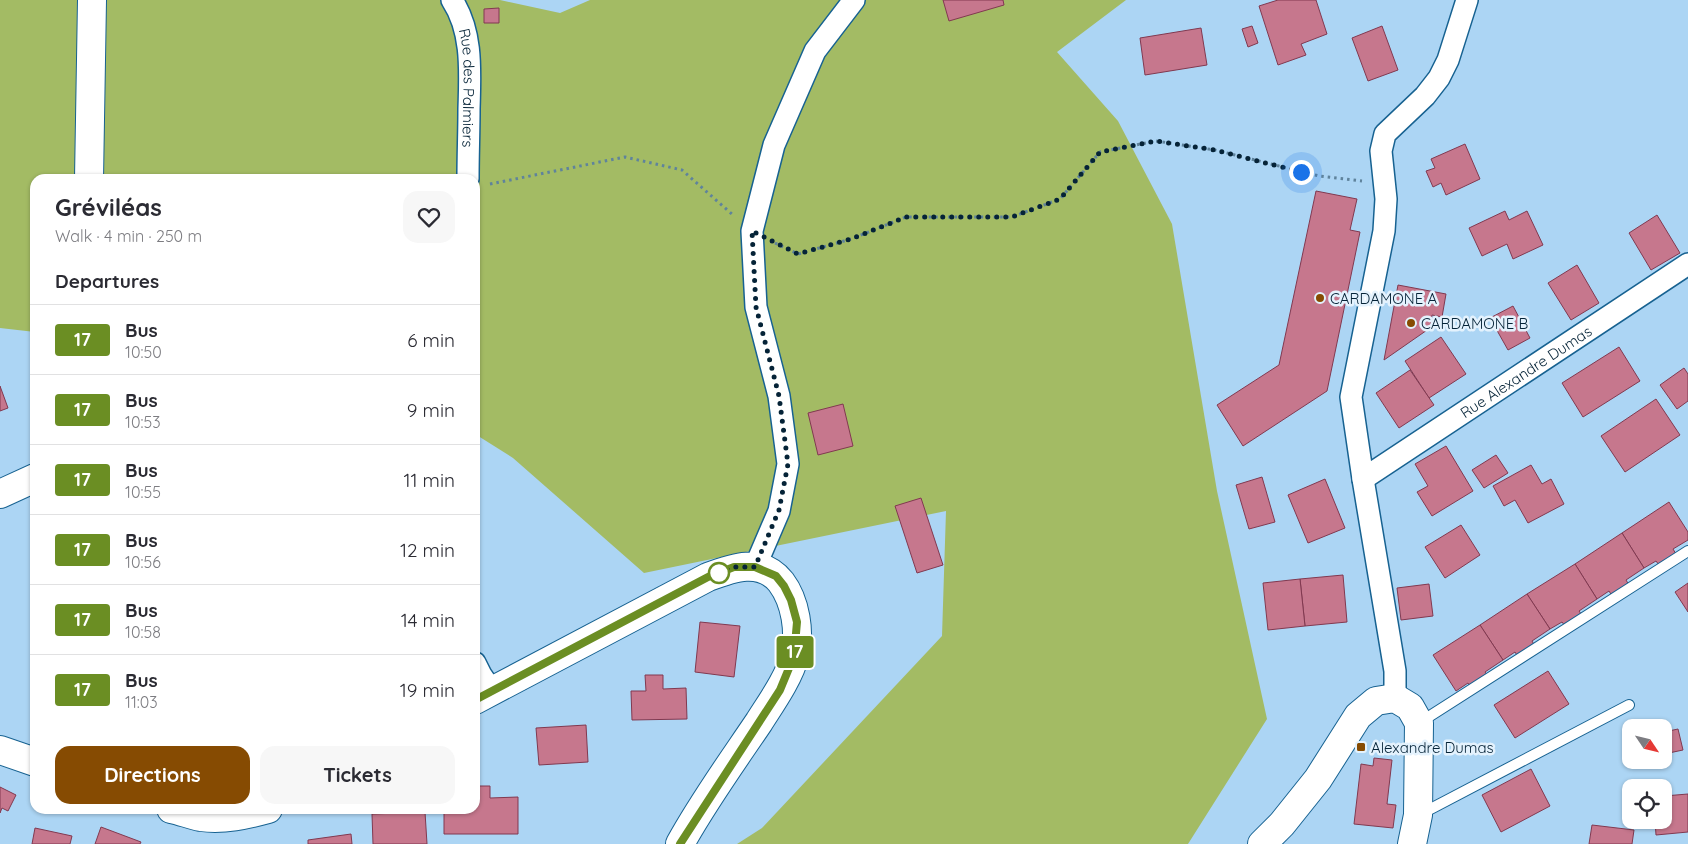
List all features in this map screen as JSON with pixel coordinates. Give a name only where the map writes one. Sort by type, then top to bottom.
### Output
[{"type":"main road","points":[[89,174],[92,0]]},
{"type":"main road","points":[[0,494],[30,480]]},
{"type":"main road","points":[[484,696],[708,577],[734,567],[755,567],[776,576],[791,600],[797,622],[794,656],[780,690],[680,844]]},
{"type":"main road","points":[[1262,844],[1282,824],[1318,779],[1358,716],[1376,701],[1395,698],[1410,707],[1419,723],[1418,815],[1412,844]]},
{"type":"main road","points":[[0,750],[30,760]]},
{"type":"main road","points":[[190,814],[202,817],[226,817],[248,814]]},
{"type":"street","name":"Rue des Palmiers","points":[[452,0],[458,10],[468,41],[476,174]]},
{"type":"street","points":[[755,567],[779,510],[788,464],[779,396],[756,307],[752,231],[774,145],[815,51],[854,0]]},
{"type":"street","points":[[1395,698],[1395,671],[1351,397],[1384,231],[1386,199],[1381,151],[1385,134],[1425,96],[1439,78],[1448,60],[1467,0]]},
{"type":"street","name":"Rue Alexandre Dumas","points":[[1363,479],[1688,264]]},
{"type":"street","points":[[480,673],[484,696]]},
{"type":"lane","points":[[1419,723],[1688,551]]},
{"type":"lane","points":[[1418,815],[1629,705]]},
{"type":"path","points":[[480,181],[625,157],[682,170],[752,231],[798,254],[851,239],[906,217],[1012,217],[1060,199],[1100,152],[1156,141],[1215,150],[1319,176],[1359,182],[1384,178]]},
{"type":"green space","points":[[0,0],[500,0],[560,13],[590,0],[1126,0],[1057,52],[1118,121],[1172,224],[1217,491],[1267,719],[1188,844],[737,844],[762,828],[942,636],[946,511],[644,573],[513,458],[480,437],[480,174],[30,174],[30,331],[0,328]]},
{"type":"building","points":[[943,0],[1003,0],[1004,5],[949,21]]},
{"type":"building","points":[[1278,0],[1316,0],[1327,34],[1301,44],[1306,55],[1278,65],[1259,6]]},
{"type":"building","points":[[499,8],[499,23],[484,23],[484,9]]},
{"type":"building","points":[[1252,26],[1258,43],[1248,47],[1242,29]]},
{"type":"building","points":[[1382,26],[1398,70],[1368,81],[1352,38]]},
{"type":"building","points":[[1201,28],[1207,65],[1145,75],[1140,38]]},
{"type":"building","points":[[1465,144],[1480,179],[1446,195],[1441,183],[1433,187],[1426,171],[1435,168],[1431,159]]},
{"type":"building","name":"CARDAMONE A","points":[[1316,191],[1357,199],[1350,230],[1360,232],[1327,391],[1243,446],[1217,405],[1279,365]]},
{"type":"building","points":[[1505,211],[1509,220],[1527,211],[1543,245],[1513,259],[1507,244],[1482,256],[1469,228]]},
{"type":"building","points":[[1657,215],[1680,253],[1651,270],[1629,233]]},
{"type":"building","points":[[1577,265],[1599,303],[1571,320],[1548,283]]},
{"type":"building","name":"CARDAMONE B","points":[[1398,285],[1446,294],[1442,317],[1432,315],[1430,328],[1384,360]]},
{"type":"building","points":[[1513,306],[1530,338],[1508,350],[1490,318]]},
{"type":"building","points":[[1441,337],[1466,374],[1429,398],[1405,361]]},
{"type":"building","points":[[1619,347],[1640,381],[1583,417],[1562,383]]},
{"type":"building","points":[[1684,368],[1688,374],[1688,401],[1677,409],[1660,385]]},
{"type":"building","points":[[1410,370],[1434,405],[1399,428],[1376,393]]},
{"type":"building","points":[[0,386],[8,408],[0,411]]},
{"type":"building","points":[[1656,399],[1680,435],[1625,472],[1601,436]]},
{"type":"building","points":[[843,404],[853,446],[818,455],[808,413]]},
{"type":"building","points":[[1446,446],[1473,491],[1432,516],[1417,492],[1428,486],[1415,464]]},
{"type":"building","points":[[1496,455],[1508,473],[1484,488],[1472,470]]},
{"type":"building","points":[[1531,465],[1542,484],[1551,479],[1564,504],[1528,523],[1515,500],[1504,506],[1493,486]]},
{"type":"building","points":[[1262,477],[1275,522],[1249,529],[1236,485]]},
{"type":"building","points":[[1325,479],[1345,528],[1308,543],[1288,495]]},
{"type":"building","points":[[921,498],[943,565],[917,573],[895,506]]},
{"type":"building","points":[[1669,502],[1688,532],[1688,540],[1673,549],[1676,554],[1659,565],[1656,561],[1644,568],[1622,533]]},
{"type":"building","points":[[1461,525],[1480,555],[1445,578],[1425,547]]},
{"type":"building","points":[[1622,533],[1644,568],[1626,580],[1629,585],[1612,596],[1609,591],[1597,599],[1575,564]]},
{"type":"building","points":[[1575,564],[1597,599],[1579,611],[1582,615],[1565,626],[1562,622],[1550,629],[1527,594]]},
{"type":"building","points":[[1343,575],[1347,622],[1305,626],[1300,579]]},
{"type":"building","points":[[1300,579],[1305,626],[1268,630],[1263,583]]},
{"type":"building","points":[[1688,583],[1688,612],[1675,592]]},
{"type":"building","points":[[1429,584],[1433,616],[1401,620],[1397,588]]},
{"type":"building","points":[[1527,594],[1550,629],[1532,641],[1535,646],[1518,657],[1515,652],[1503,660],[1480,625]]},
{"type":"building","points":[[700,622],[740,626],[734,677],[695,672]]},
{"type":"building","points":[[1480,625],[1503,660],[1485,672],[1488,676],[1471,688],[1468,683],[1456,691],[1433,655]]},
{"type":"building","points":[[1548,671],[1569,704],[1515,738],[1494,705]]},
{"type":"building","points":[[645,675],[663,675],[663,689],[686,688],[687,719],[632,720],[631,691],[646,691]]},
{"type":"building","points":[[586,725],[588,762],[539,765],[536,728]]},
{"type":"building","points":[[1678,729],[1683,750],[1672,752],[1672,730]]},
{"type":"building","points":[[1374,758],[1392,760],[1387,804],[1396,805],[1393,828],[1354,824],[1361,764],[1373,766]]},
{"type":"building","points":[[1531,769],[1550,806],[1501,832],[1482,795]]},
{"type":"building","points":[[480,786],[490,786],[490,798],[518,797],[518,834],[444,834],[444,814],[480,814]]},
{"type":"building","points":[[0,787],[16,795],[8,811],[2,808],[0,813]]},
{"type":"building","points":[[1688,794],[1688,832],[1656,835],[1656,829],[1672,829],[1672,795]]},
{"type":"building","points":[[372,814],[425,814],[427,844],[373,844]]},
{"type":"building","points":[[1592,825],[1634,830],[1632,844],[1589,844]]},
{"type":"building","points":[[101,827],[141,842],[140,844],[95,844]]},
{"type":"building","points":[[35,828],[72,836],[70,844],[32,844]]},
{"type":"building","points":[[351,834],[352,844],[308,844],[308,840]]},
{"type":"bus line","name":"17","points":[[480,697],[708,577],[734,567],[755,567],[776,576],[791,600],[797,622],[794,656],[780,690],[680,844]]},
{"type":"place","name":"CARDAMONE A","points":[[1320,298]]},
{"type":"place","name":"CARDAMONE B","points":[[1411,323]]},
{"type":"place","name":"Alexandre Dumas","points":[[1361,747]]},
{"type":"route","points":[[719,573],[734,567],[755,567],[779,510],[788,464],[779,396],[756,307],[752,231],[798,254],[851,239],[906,217],[1012,217],[1060,199],[1100,152],[1156,141],[1215,150],[1301,172]]}]
